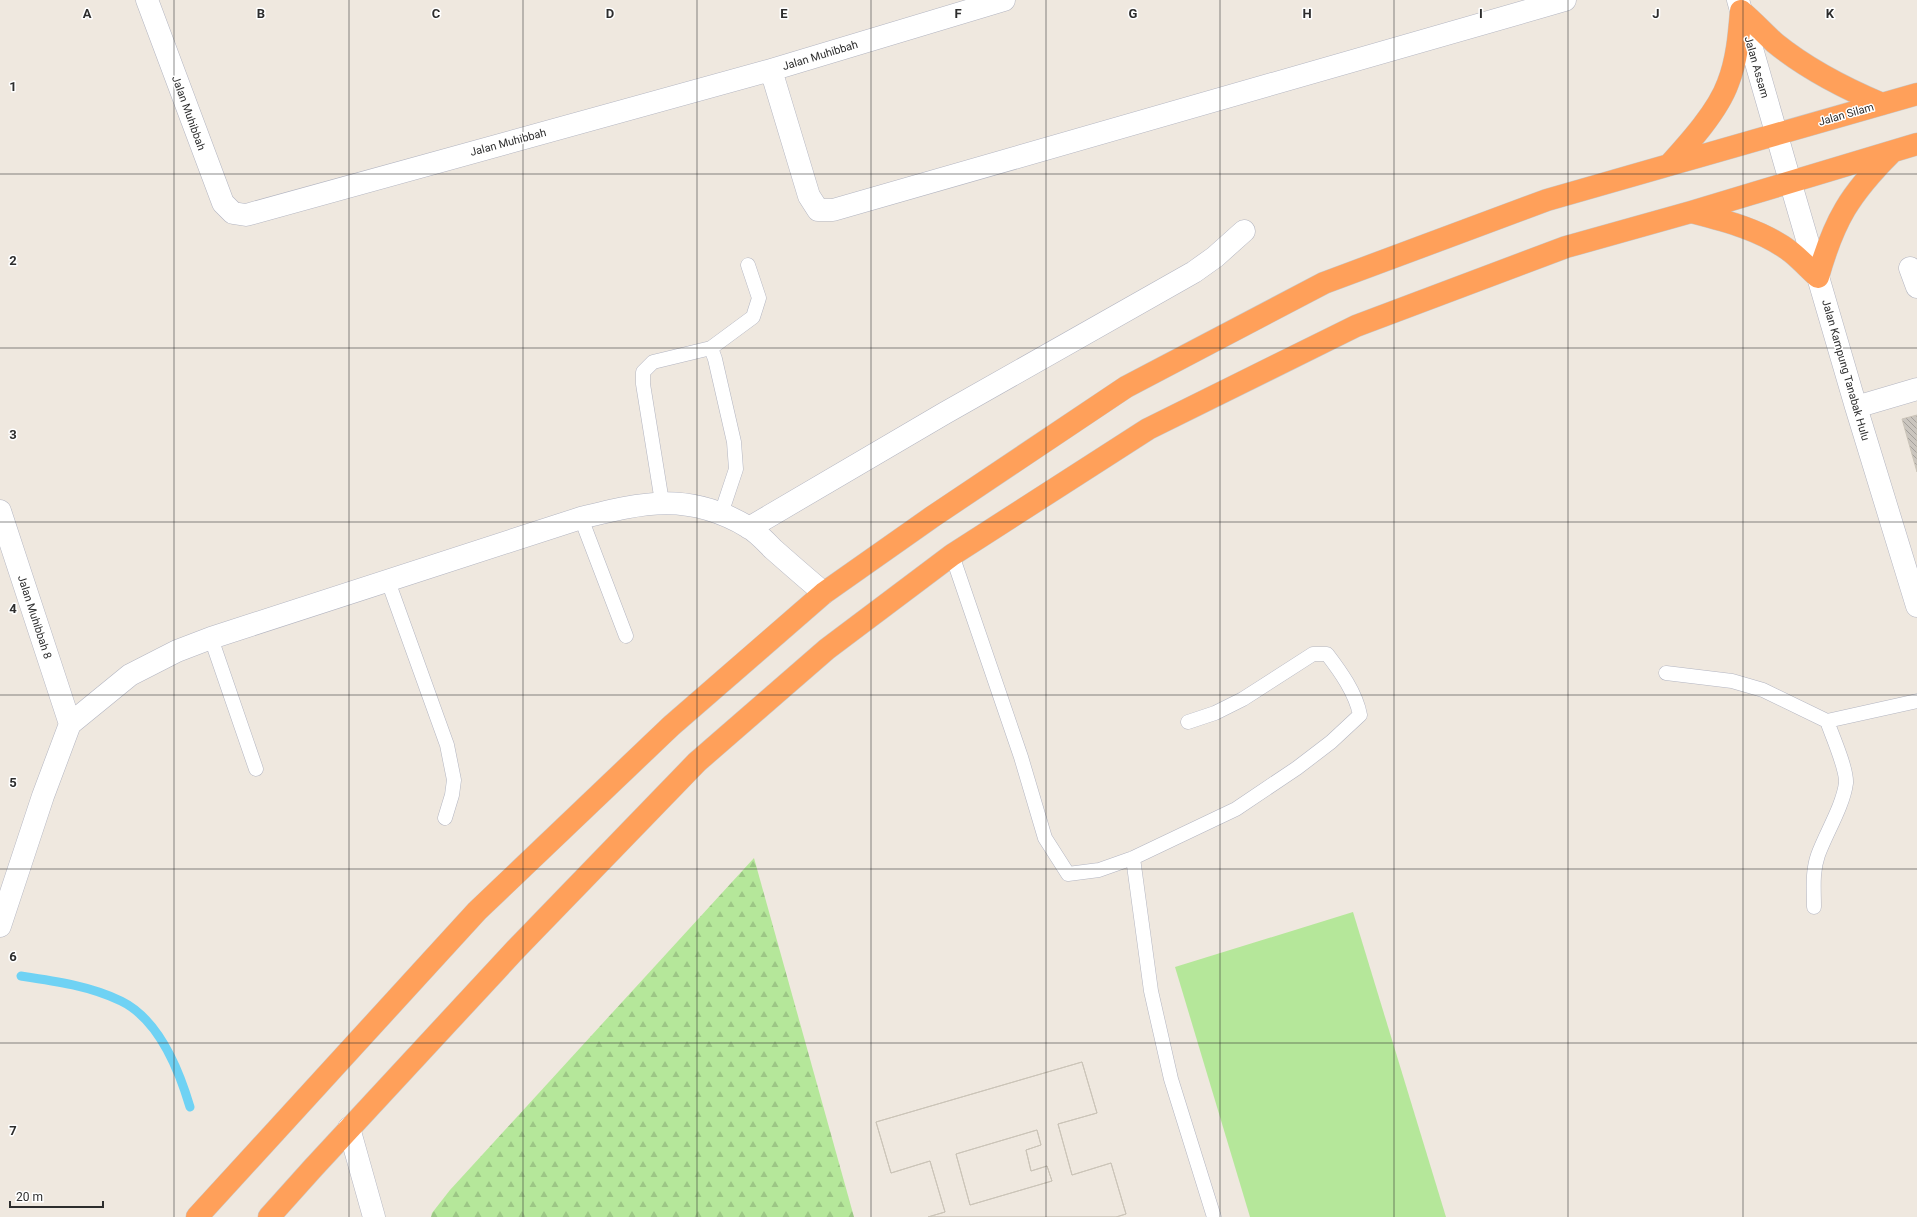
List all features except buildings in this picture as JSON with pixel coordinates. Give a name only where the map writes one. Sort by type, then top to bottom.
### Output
[{"type":"highway","points":[[1740,6],[1775,42],[1808,66],[1850,90],[1882,104]]},
{"type":"highway","points":[[1669,166],[1695,137],[1728,84],[1736,54],[1740,6]]},
{"type":"highway","name":"Jalan Silam","points":[[197,1217],[275,1130],[477,912],[671,726],[824,593],[932,517],[1126,387],[1324,283],[1547,200],[1917,94]]},
{"type":"highway","points":[[269,1217],[349,1128],[516,949],[697,762],[827,648],[952,555],[1148,429],[1356,326],[1566,247],[1691,212],[1917,144]]},
{"type":"highway","points":[[1691,212],[1734,223],[1762,235],[1790,252],[1818,277],[1826,247],[1836,223],[1866,178],[1894,150]]},
{"type":"street","name":"Jalan Muhibbah","points":[[147,0],[222,203],[233,213],[246,215],[771,70],[1004,0]]},
{"type":"street","points":[[771,70],[809,196],[818,210],[833,210],[1565,0]]},
{"type":"street","name":"Jalan Assam","points":[[1740,6],[1776,134]]},
{"type":"street","name":"Jalan Kampung Tanabak Hulu","points":[[1776,134],[1856,407],[1917,606]]},
{"type":"street","points":[[749,528],[945,413],[1194,272],[1215,257],[1244,231]]},
{"type":"street","points":[[1856,407],[1917,389]]},
{"type":"street","points":[[2,920],[43,796],[70,724],[130,675],[177,651],[211,638],[581,518],[632,505],[662,502],[679,503],[720,514],[749,528],[824,593]]},
{"type":"street","name":"Jalan Muhibbah 8","points":[[0,511],[70,724]]},
{"type":"street","points":[[349,1128],[374,1217]]},
{"type":"lane","points":[[662,502],[643,384],[643,372],[653,362],[711,348],[753,317],[759,298],[748,265]]},
{"type":"lane","points":[[711,348],[715,359],[734,442],[736,469],[720,514]]},
{"type":"lane","points":[[581,518],[626,636]]},
{"type":"lane","points":[[952,555],[1021,757],[1045,838],[1068,874],[1099,870],[1133,858],[1236,809],[1297,768],[1331,742],[1360,715],[1358,703],[1335,665],[1326,654],[1312,654],[1243,699],[1215,713],[1188,722]]},
{"type":"lane","points":[[388,581],[447,745],[454,780],[446,818]]},
{"type":"lane","points":[[211,638],[256,769]]},
{"type":"lane","points":[[1666,673],[1732,681],[1763,690],[1827,721],[1917,701]]},
{"type":"lane","points":[[1814,907],[1813,880],[1818,856],[1841,799],[1846,782],[1841,760],[1827,721]]},
{"type":"lane","points":[[1133,858],[1154,1006],[1171,1079],[1214,1217]]},
{"type":"green space","points":[[754,858],[854,1217],[431,1217],[432,1213],[450,1190]]},
{"type":"green space","points":[[1353,912],[1446,1217],[1250,1217],[1175,967]]},
{"type":"waterway","points":[[21,976],[59,982],[97,991],[121,1001],[134,1009],[146,1020],[165,1047],[180,1077],[190,1107]]}]
